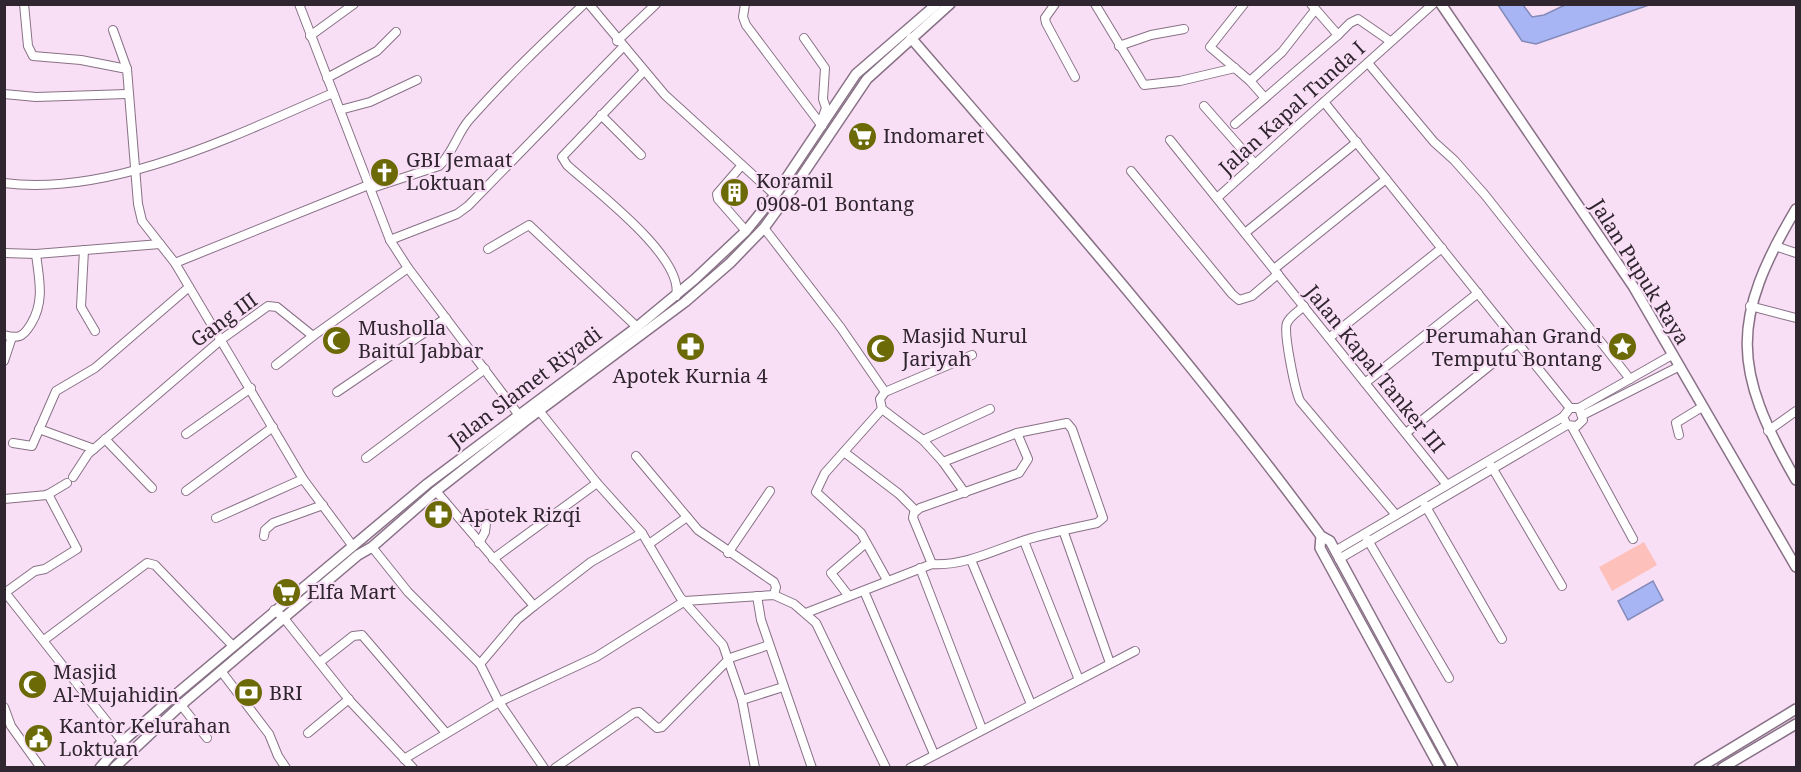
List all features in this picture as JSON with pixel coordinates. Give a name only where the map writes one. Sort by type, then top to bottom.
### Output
[{"type":"street","points":[[24,4],[28,46],[33,56],[81,60],[127,69]]},
{"type":"street","points":[[299,4],[390,240],[408,268],[518,414]]},
{"type":"street","points":[[310,36],[354,4]]},
{"type":"street","points":[[175,263],[371,186],[439,166],[446,159],[467,122],[523,62],[584,4]]},
{"type":"street","points":[[588,4],[643,72],[775,195]]},
{"type":"street","points":[[745,4],[743,17],[747,25],[821,125]]},
{"type":"street","name":"Jalan Slamet Riyadi","points":[[100,768],[122,742],[352,545],[532,402],[637,327],[722,255],[746,231],[775,195],[856,74],[937,4]]},
{"type":"street","name":"Jalan Slamet Riyadi","points":[[118,766],[130,751],[181,705],[358,555],[372,547],[436,491],[540,410],[685,302],[730,263],[764,228],[821,151],[854,95],[880,64],[950,4]]},
{"type":"street","points":[[1055,4],[1045,18],[1046,23],[1075,77]]},
{"type":"street","points":[[1095,4],[1142,83],[1148,87],[1235,68]]},
{"type":"street","points":[[1244,4],[1210,47],[1250,81],[1265,98]]},
{"type":"street","name":"Jalan Kapal Tunda I","points":[[1217,198],[1433,4]]},
{"type":"street","name":"Jalan Pupuk Raya","points":[[1441,4],[1633,286],[1678,367],[1797,567]]},
{"type":"street","points":[[390,240],[457,214],[468,206],[620,44],[652,6]]},
{"type":"street","points":[[1250,81],[1282,52],[1313,7],[1338,35]]},
{"type":"street","points":[[1235,123],[1350,23],[1358,19],[1389,42]]},
{"type":"street","points":[[1119,46],[1151,35],[1184,29]]},
{"type":"street","points":[[113,30],[127,69],[127,94],[137,169],[139,214],[147,229],[175,263],[303,479],[352,545]]},
{"type":"street","points":[[327,78],[377,51],[396,32]]},
{"type":"street","points":[[804,38],[825,68],[823,99],[826,108],[821,125]]},
{"type":"street","points":[[911,38],[1056,206],[1246,435],[1321,536],[1330,541],[1453,768]]},
{"type":"street","points":[[1368,63],[1434,142],[1454,160],[1630,379]]},
{"type":"street","points":[[643,72],[562,157],[639,229],[670,267],[674,276],[676,296]]},
{"type":"street","points":[[340,110],[370,102],[417,81]]},
{"type":"street","points":[[4,183],[32,187],[61,185],[137,169],[179,156],[333,93]]},
{"type":"street","points":[[4,94],[36,97],[127,94]]},
{"type":"street","points":[[1324,102],[1570,408],[1581,412],[1678,367]]},
{"type":"street","points":[[1204,106],[1255,164]]},
{"type":"street","points":[[601,115],[641,155]]},
{"type":"street","name":"Jalan Kapal Tanker III","points":[[1170,140],[1447,485]]},
{"type":"street","points":[[1245,232],[1357,142]]},
{"type":"street","points":[[742,165],[717,194],[718,200],[746,231]]},
{"type":"street","points":[[1131,171],[1239,300],[1251,296],[1276,271],[1386,179]]},
{"type":"street","points":[[1797,209],[1775,246],[1750,306],[1747,344],[1751,379],[1768,431],[1797,480]]},
{"type":"street","points":[[488,249],[529,225],[637,327]]},
{"type":"street","points":[[764,228],[841,328],[885,392]]},
{"type":"street","points":[[4,253],[36,254],[160,244]]},
{"type":"street","points":[[1775,246],[1797,253]]},
{"type":"street","points":[[1329,338],[1442,248]]},
{"type":"street","points":[[84,250],[81,307],[95,331]]},
{"type":"street","points":[[4,361],[8,336],[22,336],[40,306],[36,254]]},
{"type":"street","points":[[722,255],[730,263]]},
{"type":"street","points":[[276,365],[408,268]]},
{"type":"street","points":[[13,443],[32,446],[56,391],[95,368],[189,287]]},
{"type":"street","points":[[1365,383],[1478,293]]},
{"type":"street","name":"Gang III","points":[[48,494],[70,480],[80,464],[94,449],[222,339],[268,306],[272,305],[313,336]]},
{"type":"street","points":[[1304,306],[1290,318],[1286,329],[1294,388],[1300,401],[1395,515]]},
{"type":"street","points":[[1750,306],[1797,318]]},
{"type":"street","points":[[337,392],[446,318]]},
{"type":"street","points":[[1406,433],[1518,343]]},
{"type":"street","points":[[965,493],[943,462],[923,440],[882,409],[879,402],[885,392],[972,355]]},
{"type":"street","points":[[1581,412],[1630,379],[1672,355]]},
{"type":"street","points":[[366,458],[485,369]]},
{"type":"street","points":[[186,434],[251,388]]},
{"type":"street","points":[[532,402],[597,483],[642,533],[685,601],[723,645],[730,658],[742,700],[755,768]]},
{"type":"street","points":[[1679,435],[1676,423],[1702,407]]},
{"type":"street","points":[[1337,555],[1364,534],[1395,515],[1563,417],[1570,408]]},
{"type":"street","points":[[882,409],[825,473],[816,492],[822,501],[855,526],[887,580]]},
{"type":"street","points":[[923,440],[990,409]]},
{"type":"street","points":[[1768,431],[1797,411]]},
{"type":"street","points":[[1337,555],[1368,542],[1570,426],[1581,424],[1581,412]]},
{"type":"street","points":[[1563,417],[1633,539]]},
{"type":"street","points":[[806,613],[932,564],[947,565],[971,560],[1024,541],[1097,523],[1103,518],[1072,429],[1063,422],[1017,433],[943,462]]},
{"type":"street","points":[[186,491],[273,427]]},
{"type":"street","points":[[39,429],[94,449]]},
{"type":"street","points":[[932,564],[913,518],[916,511],[1015,476],[1024,468],[1028,459],[1017,433]]},
{"type":"street","points":[[105,439],[152,488]]},
{"type":"street","points":[[844,452],[899,494],[916,511]]},
{"type":"street","points":[[636,456],[704,535],[774,582],[776,587],[774,596]]},
{"type":"street","points":[[1488,461],[1562,586]]},
{"type":"street","points":[[216,518],[303,479]]},
{"type":"street","points":[[493,559],[597,483]]},
{"type":"street","points":[[436,491],[534,606]]},
{"type":"street","points":[[728,553],[770,491]]},
{"type":"street","points":[[4,499],[48,494],[77,549],[45,569],[35,571],[6,596],[44,640],[130,751]]},
{"type":"street","points":[[1422,499],[1502,639]]},
{"type":"street","points":[[264,536],[267,528],[273,523],[323,505]]},
{"type":"street","points":[[479,543],[485,532],[487,514]]},
{"type":"street","points":[[649,544],[687,517]]},
{"type":"street","points":[[1063,530],[1110,663]]},
{"type":"street","points":[[480,664],[518,619],[534,606],[591,562],[642,533]]},
{"type":"street","points":[[1364,534],[1449,678]]},
{"type":"street","points":[[1321,536],[1320,548],[1440,768]]},
{"type":"street","points":[[1024,541],[1079,680]]},
{"type":"street","points":[[848,595],[831,573],[866,543]]},
{"type":"street","points":[[372,547],[408,592],[480,664],[499,702],[544,768]]},
{"type":"street","points":[[971,560],[1031,704]]},
{"type":"street","points":[[44,640],[147,563],[155,566],[233,646]]},
{"type":"street","points":[[920,568],[982,729]]},
{"type":"street","points":[[864,591],[934,754]]},
{"type":"street","points":[[757,596],[760,620],[813,768]]},
{"type":"street","points":[[404,759],[499,702],[596,657],[685,601],[774,596],[794,604],[806,613],[824,637],[886,768]]},
{"type":"street","points":[[274,610],[283,617],[349,699],[413,768]]},
{"type":"street","points":[[1368,636],[1379,630]]},
{"type":"street","points":[[320,662],[353,636],[362,635],[446,733]]},
{"type":"street","points":[[555,768],[634,713],[639,712],[657,728],[662,727],[730,658],[769,645]]},
{"type":"street","points":[[910,768],[1135,651]]},
{"type":"street","points":[[221,671],[269,734],[286,768]]},
{"type":"street","points":[[742,700],[783,687]]},
{"type":"street","points":[[308,733],[349,699]]},
{"type":"street","points":[[181,705],[207,738]]},
{"type":"street","points":[[1699,768],[1797,709]]},
{"type":"street","points":[[5,712],[11,726],[41,768]]},
{"type":"street","points":[[1722,768],[1797,724]]},
{"type":"shaded area","points":[[1644,542],[1657,565],[1612,591],[1599,567]]},
{"type":"water","points":[[1498,5],[1523,5],[1532,17],[1544,15],[1565,5],[1649,5],[1536,44],[1522,41]]},
{"type":"water","points":[[1653,581],[1663,600],[1628,620],[1618,601]]},
{"type":"place","name":"Indomaret","points":[[862,136]]},
{"type":"place","name":"GBI Jemaat Loktuan","points":[[385,172]]},
{"type":"place","name":"Koramil 0908-01 Bontang","points":[[735,193]]},
{"type":"place","name":"Musholla Baitul Jabbar","points":[[337,340]]},
{"type":"place","name":"Apotek Kurnia 4","points":[[690,346]]},
{"type":"place","name":"Perumahan Grand Temputu Bontang","points":[[1623,347]]},
{"type":"place","name":"Masjid Nurul Jariyah","points":[[881,348]]},
{"type":"place","name":"Apotek Rizqi","points":[[439,515]]},
{"type":"place","name":"Elfa Mart","points":[[286,592]]},
{"type":"place","name":"Masjid Al-Mujahidin","points":[[32,684]]},
{"type":"place","name":"BRI","points":[[248,693]]},
{"type":"place","name":"Kantor Kelurahan Loktuan","points":[[38,738]]}]
